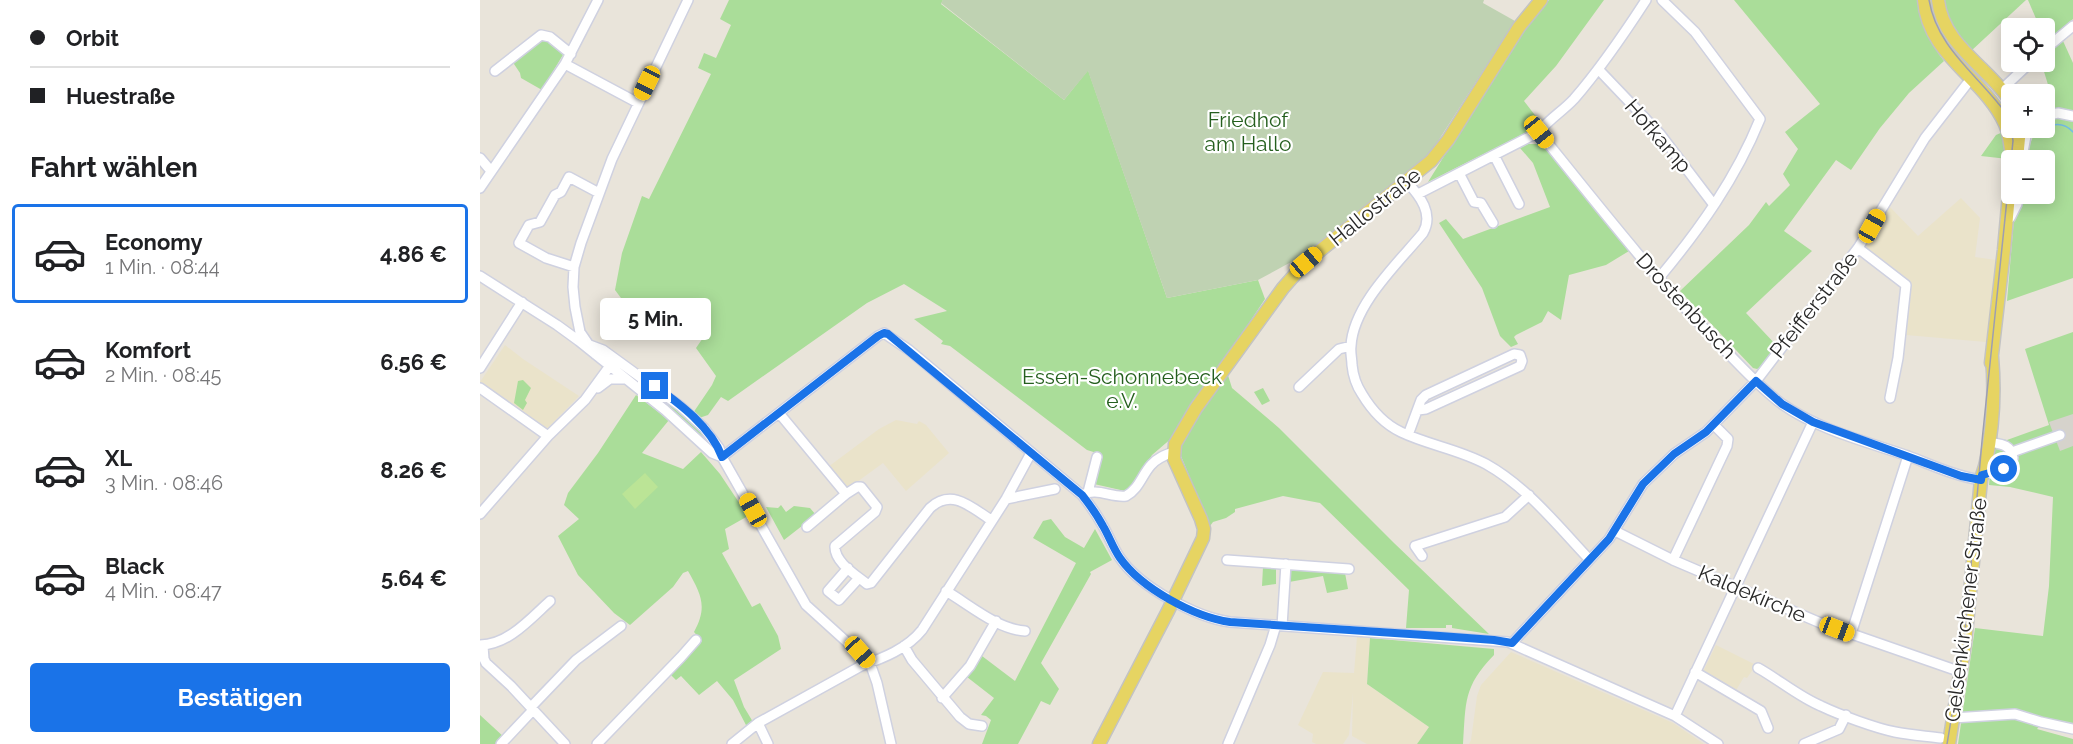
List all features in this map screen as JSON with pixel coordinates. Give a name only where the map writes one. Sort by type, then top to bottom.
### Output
[{"type":"main road","name":"Hallostraße","points":[[1173,452],[1178,437],[1211,386],[1294,273],[1431,161],[1448,140],[1519,27],[1541,0]]},
{"type":"main road","name":"Gelsenkirchener Straße","points":[[1924,0],[1925,11],[1933,34],[1940,45],[2001,115]]},
{"type":"main road","points":[[1938,0],[1948,31],[2001,90]]},
{"type":"main road","name":"Gelsenkirchener Straße","points":[[1981,478],[1979,460],[1982,423],[2010,204]]},
{"type":"main road","name":"Gelsenkirchener Straße","points":[[1945,741],[1953,718],[1961,672],[1981,478],[1989,442],[1994,379],[1992,357]]},
{"type":"main road","points":[[1100,744],[1203,538],[1204,529],[1173,452]]},
{"type":"street","points":[[480,188],[564,64],[598,0]]},
{"type":"street","points":[[583,343],[573,288],[574,267],[580,243],[638,103],[688,0]]},
{"type":"street","points":[[1418,194],[1539,132],[1545,124],[1567,107],[1598,69],[1646,0]]},
{"type":"street","points":[[1659,278],[1689,241],[1732,177],[1760,119],[1695,32],[1662,0]]},
{"type":"street","points":[[2055,41],[2073,26]]},
{"type":"street","points":[[495,71],[541,35],[550,37],[572,51]]},
{"type":"street","points":[[564,64],[638,103]]},
{"type":"street","name":"Hofkamp","points":[[1598,69],[1660,134],[1714,204]]},
{"type":"street","points":[[2007,84],[2020,72]]},
{"type":"street","name":"Pfeifferstraße","points":[[1512,643],[1615,531],[1643,484],[1674,454],[1714,425],[1756,381],[1858,248],[1924,138],[1970,80]]},
{"type":"street","points":[[2055,114],[2073,116]]},
{"type":"street","name":"Drostenbusch","points":[[1539,132],[1659,278],[1706,330],[1782,404],[1813,422],[1866,442],[1961,476],[1981,478]]},
{"type":"street","points":[[1494,155],[1519,204]]},
{"type":"street","points":[[480,158],[491,171]]},
{"type":"street","points":[[1459,173],[1474,202],[1481,202],[1493,224]]},
{"type":"street","points":[[574,267],[546,258],[519,243],[529,225],[540,222],[555,195],[561,192],[569,177],[599,193]]},
{"type":"street","points":[[1407,182],[1418,194],[1427,213],[1428,224],[1367,303],[1359,319],[1351,346],[1353,373],[1361,394],[1379,416],[1395,429],[1459,451],[1507,477],[1529,495],[1589,559]]},
{"type":"street","points":[[1858,248],[1906,285],[1898,358],[1890,398]]},
{"type":"street","points":[[480,276],[613,363],[661,390],[695,419],[719,448],[806,604],[870,663],[891,744]]},
{"type":"street","points":[[480,368],[522,302]]},
{"type":"street","points":[[578,320],[599,352]]},
{"type":"street","points":[[722,457],[884,333],[909,350],[1031,453],[1085,494],[1120,558],[1128,568],[1157,592],[1173,601],[1218,621],[1512,643],[1675,716],[1718,744]]},
{"type":"street","points":[[1299,387],[1339,349],[1351,346]]},
{"type":"street","points":[[1408,435],[1421,400],[1426,395],[1515,354],[1520,355],[1522,361],[1520,366],[1425,409],[1418,410]]},
{"type":"street","points":[[613,363],[624,379],[665,410],[712,453],[722,457]]},
{"type":"street","points":[[480,514],[548,436],[591,392],[613,363]]},
{"type":"street","points":[[591,392],[610,380],[624,379]]},
{"type":"street","points":[[480,388],[548,436]]},
{"type":"street","points":[[779,413],[846,494]]},
{"type":"street","points":[[1675,716],[1813,422]]},
{"type":"street","points":[[1673,560],[1727,446],[1728,439],[1714,425]]},
{"type":"street","name":"Gelsenkirchener Straße","points":[[1981,478],[2004,469],[2012,461],[2012,452],[2060,435]]},
{"type":"street","points":[[1989,442],[2005,445],[2012,452]]},
{"type":"street","points":[[1085,494],[1126,496],[1135,490],[1150,466],[1160,457],[1173,452]]},
{"type":"street","points":[[732,744],[758,723],[912,642],[1006,499],[1031,453]]},
{"type":"street","points":[[1851,634],[1908,456]]},
{"type":"street","points":[[1085,494],[1097,457]]},
{"type":"street","points":[[807,527],[846,494],[861,487],[877,507],[875,512],[835,546],[834,551],[838,559],[867,584],[871,583],[930,508],[940,500],[946,498],[960,501],[991,520]]},
{"type":"street","points":[[1006,499],[1055,489]]},
{"type":"street","points":[[1422,556],[1415,546],[1505,517],[1529,495]]},
{"type":"street","name":"Kaldekirche","points":[[1615,531],[1673,560],[1851,634],[1961,672]]},
{"type":"street","points":[[1227,560],[1348,569]]},
{"type":"street","points":[[1228,744],[1279,626],[1286,564]]},
{"type":"street","points":[[848,568],[828,591],[839,600],[859,578]]},
{"type":"street","points":[[946,591],[996,621],[1014,630],[1025,631]]},
{"type":"street","points":[[550,601],[505,639],[481,646],[486,663],[565,744]]},
{"type":"street","points":[[942,698],[970,666],[996,621]]},
{"type":"street","points":[[501,744],[576,660],[621,626]]},
{"type":"street","points":[[597,744],[696,640]]},
{"type":"street","points":[[904,646],[912,660],[942,698],[969,724],[982,726]]},
{"type":"street","name":"Gelsenkirchener Straße","points":[[1758,668],[1819,706],[1894,732],[1945,741]]},
{"type":"street","points":[[1695,672],[1761,711],[1767,728]]},
{"type":"street","points":[[1953,718],[2010,714],[2073,729]]},
{"type":"street","points":[[1804,744],[1839,729],[1846,715]]},
{"type":"street","points":[[758,723],[768,744]]},
{"type":"shaded area","points":[[1961,198],[1980,218],[1975,257],[1996,260],[1986,342],[1906,335],[1911,283],[1867,250],[1866,243],[1889,206],[1918,236]]},
{"type":"shaded area","points":[[505,345],[579,396],[548,428],[542,427],[480,382]]},
{"type":"shaded area","points":[[2073,414],[2073,446],[2060,451],[2049,422]]},
{"type":"shaded area","points":[[896,420],[917,424],[919,421],[926,425],[949,453],[906,491],[883,463],[846,490],[828,467],[879,429]]},
{"type":"shaded area","points":[[1357,637],[1370,638],[1367,684],[1429,727],[1417,744],[1367,744],[1352,736],[1353,693],[1349,735],[1343,744],[1316,744],[1312,742],[1313,734],[1298,725],[1323,672],[1354,673]]},
{"type":"shaded area","points":[[1716,645],[1756,665],[1747,678],[1744,677],[1735,692],[1702,674]]},
{"type":"shaded area","points":[[1511,652],[1673,723],[1704,744],[1469,744],[1481,685]]},
{"type":"green space","name":"Essen-Schonnebeck e.V.","points":[[729,0],[943,0],[941,4],[1064,100],[1088,70],[1167,298],[1258,280],[1265,299],[1173,437],[1152,455],[1132,489],[1125,491],[1094,484],[1100,454],[1087,450],[950,346],[941,344],[943,341],[914,319],[947,311],[904,284],[867,303],[728,401],[721,397],[708,415],[699,418],[693,413],[716,376],[696,348],[707,332],[668,302],[653,324],[630,310],[615,290],[622,253],[642,196],[649,199],[711,74],[698,68],[704,53],[716,58],[731,25],[720,19]]},
{"type":"green space","name":"Friedhof am Hallo","points":[[943,0],[1484,0],[1483,3],[1515,21],[1433,149],[1420,163],[1304,255],[1258,280],[1167,298],[1088,71],[1064,100],[941,3]]},
{"type":"green space","points":[[1549,0],[1604,0],[1556,66],[1524,101],[1541,123],[1428,182],[1513,45]]},
{"type":"green space","points":[[1734,0],[1920,0],[1927,33],[1944,61],[1909,93],[1880,128],[1851,170],[1836,160],[1784,231],[1812,251],[1746,313],[1777,346],[1757,369],[1753,368],[1680,291],[1749,225],[1766,202],[1769,206],[1790,185],[1783,174],[1798,149],[1785,132],[1820,104]]},
{"type":"green space","points":[[1943,0],[2026,0],[2007,18],[2001,18],[2001,23],[1971,51],[1950,24]]},
{"type":"green space","points":[[2028,0],[2073,0],[2073,19],[2055,34],[2055,18],[2036,18]]},
{"type":"green space","points":[[544,37],[564,53],[542,90],[521,78],[512,61]]},
{"type":"green space","points":[[2063,41],[2073,63],[2073,278],[2007,301],[2014,219],[2022,204],[2055,204],[2055,150],[2029,150],[2033,138],[2055,138],[2055,84],[2048,84],[2044,72],[2055,72],[2055,47]]},
{"type":"green space","points":[[2001,133],[2001,138],[2004,138],[2006,150],[2001,150],[2001,158],[1981,156],[1996,135]]},
{"type":"green space","points":[[1528,144],[1538,144],[1549,150],[1629,251],[1606,265],[1569,275],[1561,320],[1548,311],[1542,322],[1516,335],[1514,337],[1518,344],[1511,347],[1500,336],[1482,288],[1439,223],[1446,219],[1463,239],[1550,207],[1533,163],[1520,148]]},
{"type":"green space","points":[[2073,332],[2073,724],[2046,718],[2037,729],[2073,739],[2073,744],[1958,744],[1975,628],[2043,636],[2049,586],[2053,497],[2010,487],[1989,485],[1993,438],[2007,440],[2049,425],[2025,349]]},
{"type":"green space","points":[[625,372],[684,415],[705,435],[715,447],[714,449],[673,411],[623,374]]},
{"type":"green space","points":[[1227,372],[1232,388],[1279,428],[1489,634],[1452,628],[1452,625],[1446,625],[1446,628],[1406,628],[1409,590],[1320,503],[1283,496],[1235,509],[1235,512],[1213,522],[1210,526],[1181,456],[1180,448],[1203,407]]},
{"type":"green space","points":[[523,380],[531,388],[523,410],[514,403],[518,381]]},
{"type":"green space","points":[[1263,388],[1270,401],[1262,405],[1254,392]]},
{"type":"green space","points":[[636,395],[669,420],[642,453],[683,469],[701,452],[720,474],[748,516],[725,529],[729,549],[722,553],[752,607],[760,603],[778,636],[781,649],[734,680],[744,707],[753,722],[747,727],[733,700],[717,681],[699,695],[681,676],[676,680],[670,674],[702,641],[694,632],[701,615],[701,601],[688,571],[683,573],[673,587],[630,625],[614,613],[578,575],[558,536],[579,519],[564,505],[568,493],[598,453]]},
{"type":"green space","points":[[645,473],[658,487],[635,509],[622,494]]},
{"type":"green space","points":[[781,505],[786,512],[794,506],[810,508],[816,515],[784,540],[766,507],[778,508]]},
{"type":"green space","points":[[1051,519],[1065,537],[1084,548],[1095,529],[1112,560],[1090,572],[1091,574],[1041,663],[1059,689],[1050,705],[1041,701],[1018,744],[982,744],[991,720],[981,715],[994,698],[967,677],[982,656],[1015,681],[1076,563],[1033,538],[1043,521]]},
{"type":"green space","points":[[1263,567],[1276,568],[1276,584],[1262,586]]},
{"type":"green space","points":[[1293,569],[1345,573],[1348,589],[1327,593],[1323,576],[1289,582],[1290,571]]},
{"type":"green space","points":[[1370,638],[1494,649],[1494,655],[1476,676],[1471,686],[1466,706],[1463,744],[1417,744],[1429,727],[1367,684]]},
{"type":"green space","points":[[480,715],[505,738],[499,744],[480,744]]},
{"type":"waterway","points":[[2055,125],[2064,126],[2073,132]]},
{"type":"tram line","points":[[1929,0],[1933,17],[1949,47],[2005,112],[2011,126],[2013,141],[1964,643],[1947,744]]},
{"type":"route","points":[[655,386],[699,423],[719,448],[722,457],[878,336],[888,334],[1082,495],[1128,568],[1157,592],[1183,606],[1218,621],[1512,643],[1609,539],[1643,484],[1674,454],[1706,432],[1756,381],[1782,404],[1813,422],[1961,476],[1981,480],[1982,475],[2004,469]]}]
